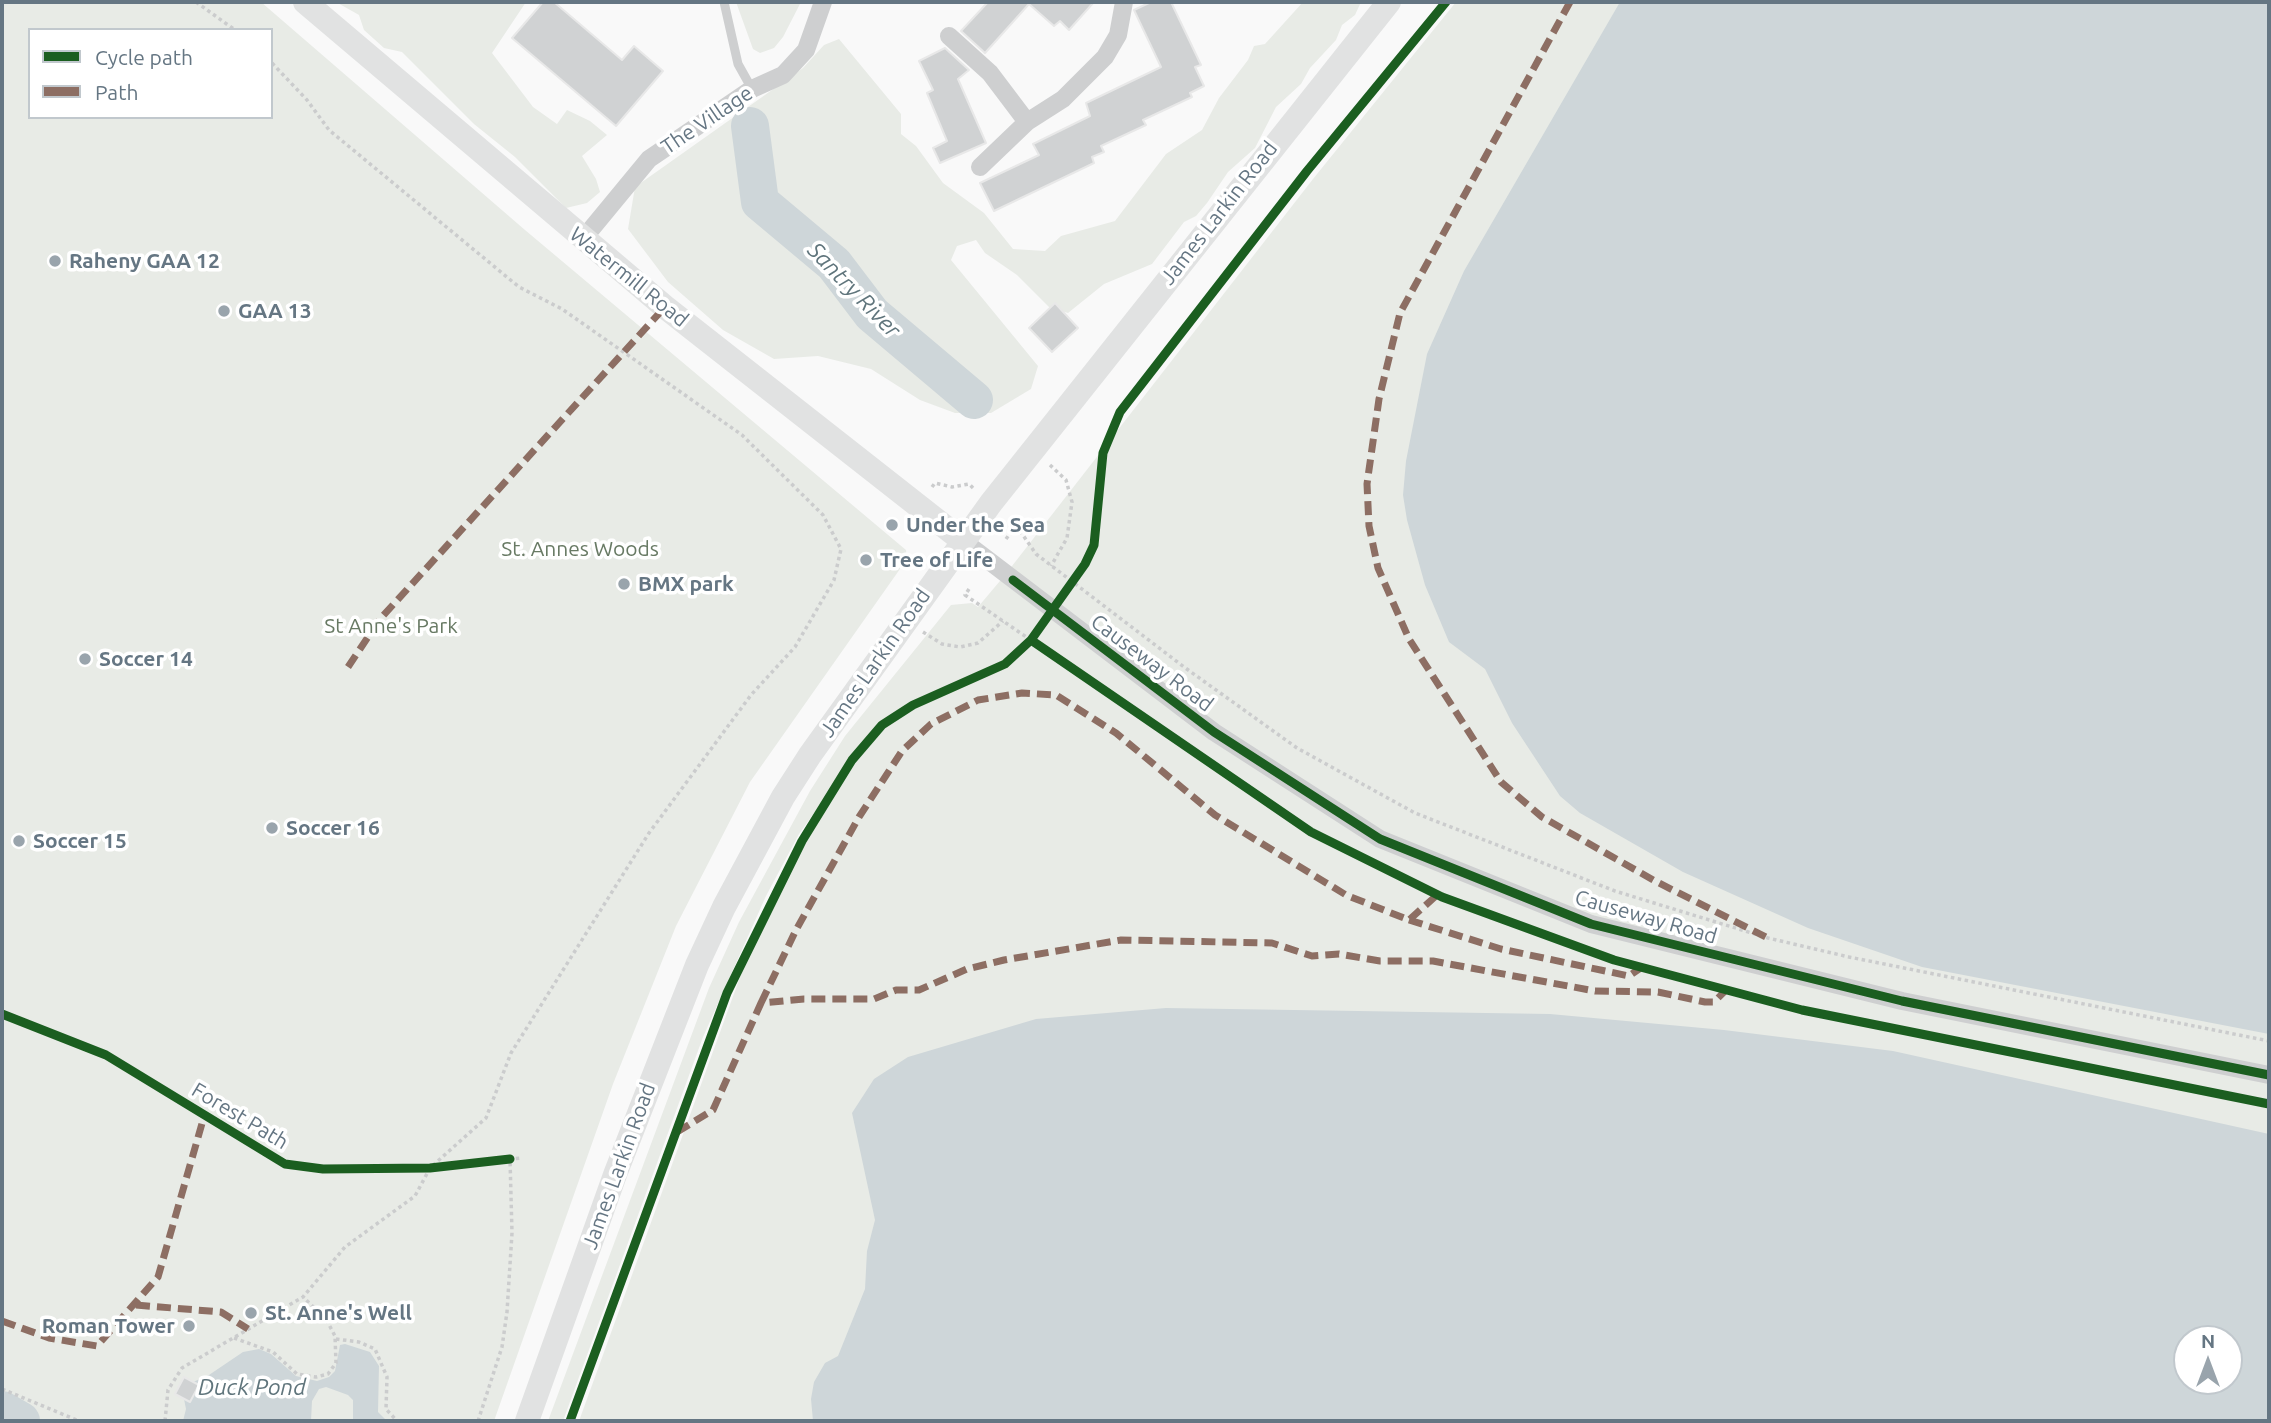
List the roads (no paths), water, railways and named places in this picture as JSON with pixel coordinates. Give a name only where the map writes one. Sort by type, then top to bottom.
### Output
[{"type":"main road","name":"Watermill Road","points":[[304,2],[583,239],[963,541]]},
{"type":"main road","name":"James Larkin Road","points":[[527,1421],[616,1172],[693,976],[724,907],[783,797],[906,620],[1032,450],[1389,2]]},
{"type":"street","name":"The Village","points":[[583,239],[649,159],[752,89],[783,75],[806,50],[823,2]]},
{"type":"street","points":[[980,167],[1027,122],[1063,100],[1105,57],[1118,35],[1124,2]]},
{"type":"street","points":[[949,36],[990,73],[1027,122]]},
{"type":"street","name":"Causeway Road","points":[[963,541],[1214,732],[1380,839],[1591,924],[1902,1001],[2269,1076]]},
{"type":"lane","points":[[724,2],[738,64],[752,89]]},
{"type":"water","points":[[1620,2],[2269,2],[2269,1034],[1922,967],[1808,928],[1683,872],[1580,813],[1560,796],[1512,723],[1485,669],[1449,642],[1425,585],[1403,495],[1406,461],[1427,354],[1464,271]]},
{"type":"water","points":[[1166,1008],[1550,1014],[1724,1030],[1893,1051],[2269,1134],[2269,1421],[813,1421],[811,1399],[814,1382],[825,1363],[838,1356],[865,1289],[867,1251],[875,1220],[852,1113],[874,1079],[908,1057],[1036,1019]]},
{"type":"water","name":"Duck Pond","points":[[345,1344],[370,1352],[379,1366],[378,1412],[387,1421],[353,1421],[353,1400],[348,1395],[326,1387],[319,1389],[312,1401],[311,1421],[183,1421],[186,1409],[184,1399],[199,1385],[193,1382],[209,1375],[243,1352],[259,1349],[271,1354],[296,1376],[317,1381],[329,1377],[335,1371],[340,1345]]},
{"type":"waterway","name":"Santry River","points":[[750,126],[760,202],[834,264],[872,314],[974,400]]},
{"type":"waterway","points":[[2,1410],[21,1421]]},
{"type":"place","name":"Raheny GAA 12","points":[[55,261]]},
{"type":"place","name":"GAA 13","points":[[224,311]]},
{"type":"place","name":"Under the Sea","points":[[892,525]]},
{"type":"place","name":"Tree of Life","points":[[866,560]]},
{"type":"place","name":"BMX park","points":[[624,584]]},
{"type":"place","name":"Soccer 14","points":[[85,659]]},
{"type":"place","name":"Soccer 16","points":[[272,828]]},
{"type":"place","name":"Soccer 15","points":[[19,841]]},
{"type":"place","name":"St. Anne's Well","points":[[251,1313]]},
{"type":"place","name":"Roman Tower","points":[[189,1326]]},
{"type":"park label","name":"St. Annes Woods","points":[[580,549]]},
{"type":"park label","name":"St Anne's Park","points":[[391,626]]}]
